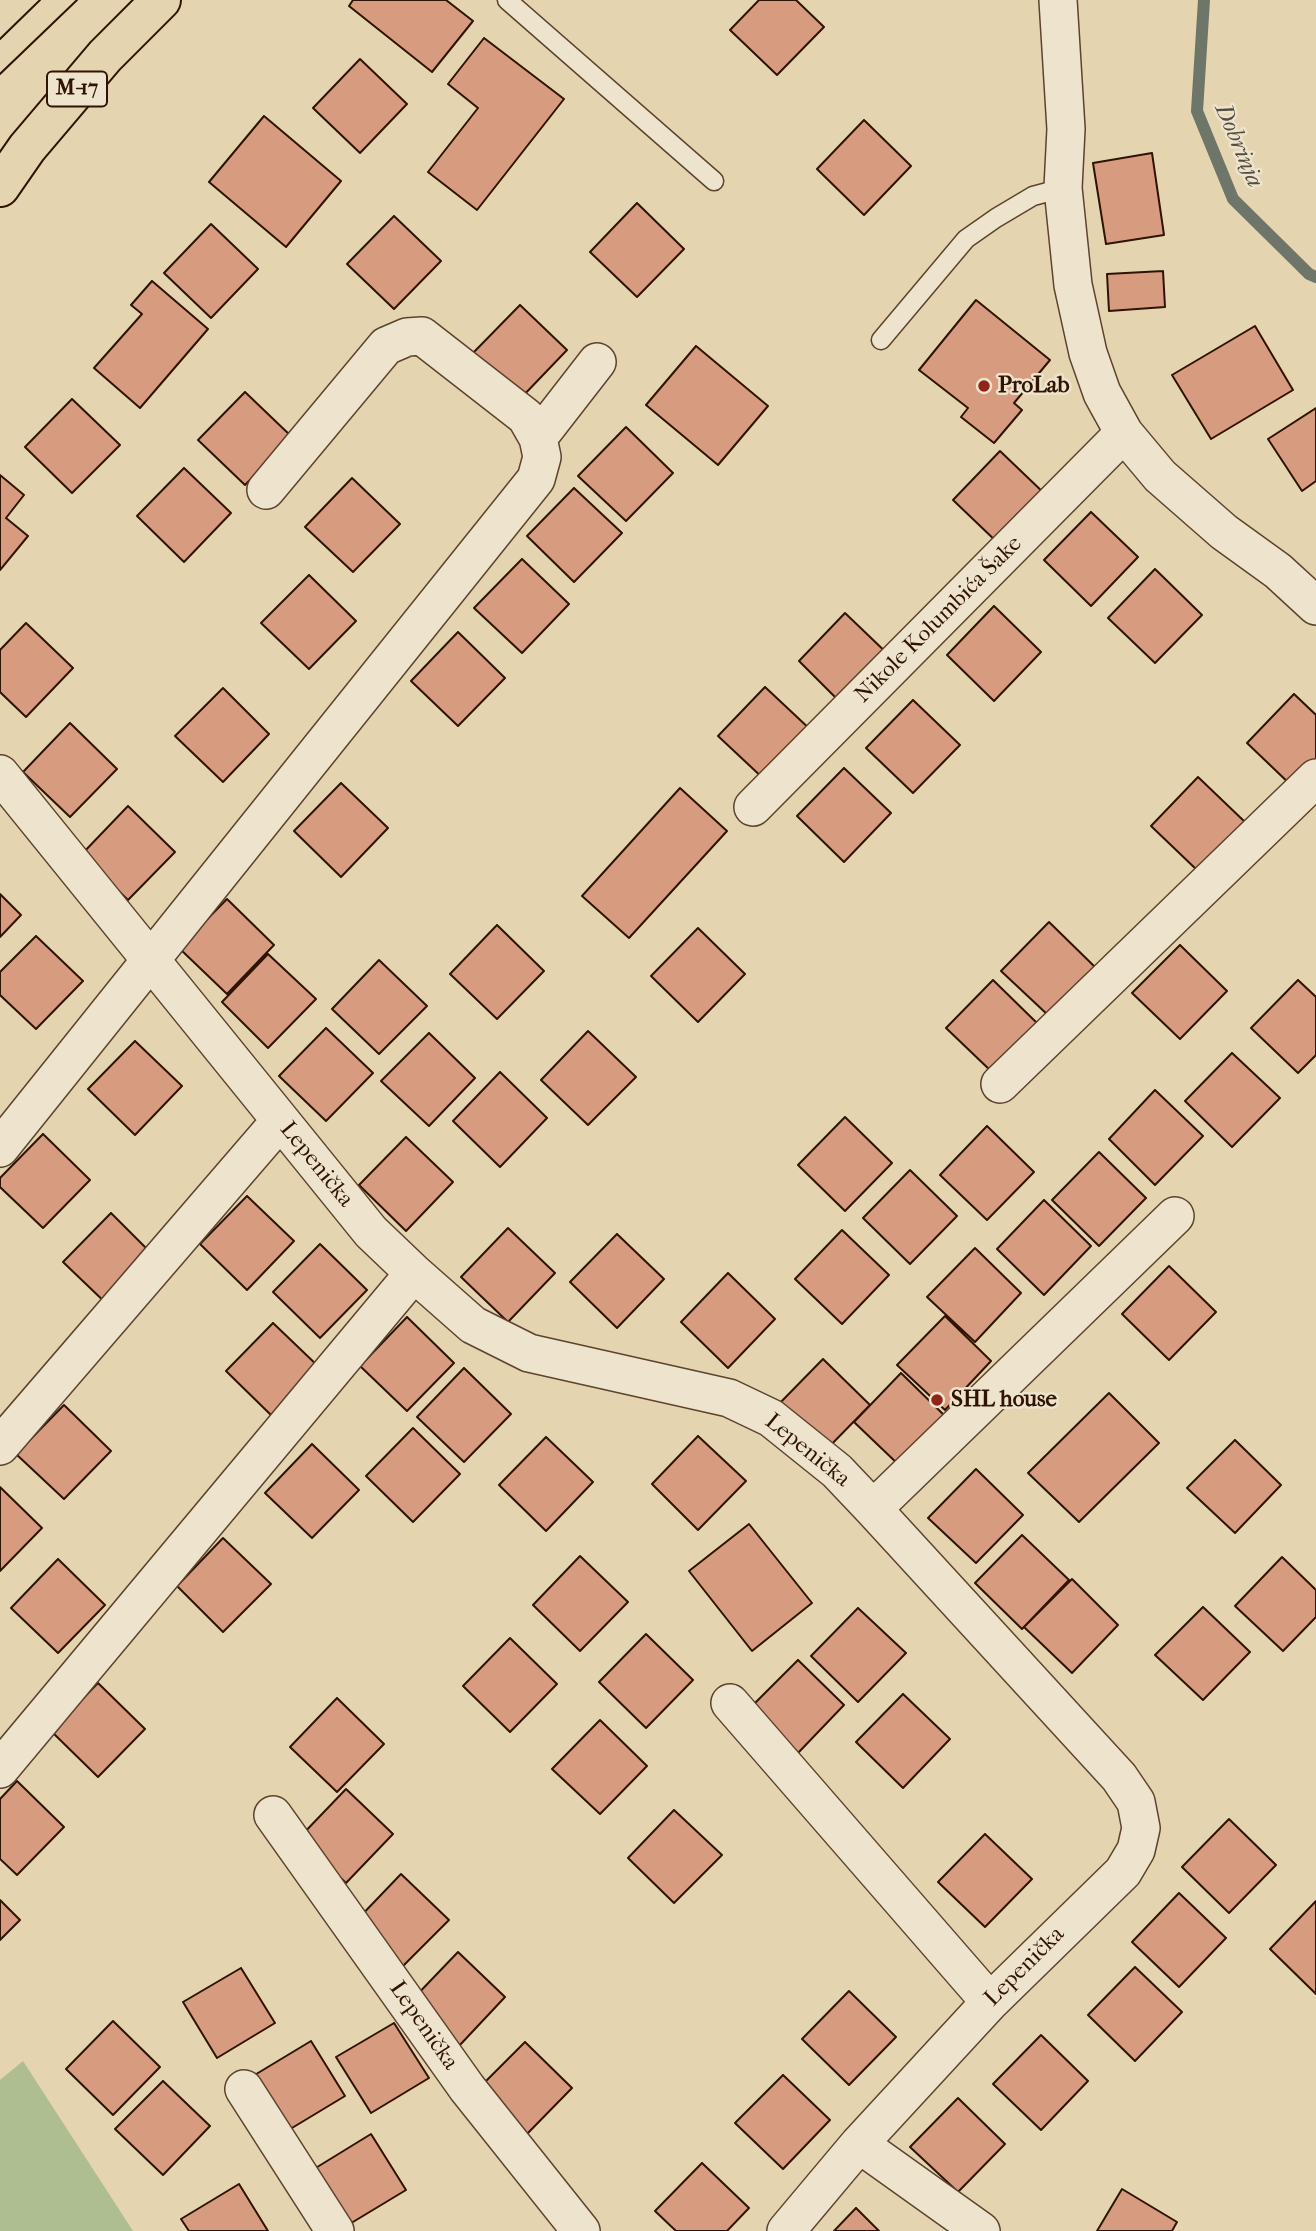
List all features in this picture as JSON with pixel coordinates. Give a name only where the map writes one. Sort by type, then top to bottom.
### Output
[{"type":"main road","name":"M-17","points":[[0,187],[27,148],[105,56],[161,0]]},
{"type":"street","points":[[1058,0],[1066,129],[1063,188],[1073,285],[1088,353],[1102,393],[1125,433],[1160,476],[1189,503],[1278,571],[1316,607]]},
{"type":"street","points":[[0,1148],[536,479],[542,457],[538,438],[526,417],[422,336],[407,337],[386,346],[266,490]]},
{"type":"street","points":[[538,438],[597,362]]},
{"type":"street","name":"Nikole Kolumbića Šake","points":[[753,807],[1125,433]]},
{"type":"street","name":"Lepenička","points":[[0,774],[370,1232],[414,1273],[473,1325],[529,1353],[729,1398],[771,1418],[837,1471],[1119,1777],[1136,1802],[1141,1828],[1136,1850],[1123,1872],[990,2002],[859,2144],[786,2231]]},
{"type":"street","points":[[1000,1084],[1316,778]]},
{"type":"street","points":[[0,1446],[280,1121]]},
{"type":"street","points":[[873,1509],[1175,1216]]},
{"type":"street","points":[[0,1769],[414,1273]]},
{"type":"street","points":[[730,1703],[990,2002]]},
{"type":"street","name":"Lepenička","points":[[273,1815],[467,2088],[581,2231]]},
{"type":"street","points":[[244,2089],[335,2231]]},
{"type":"street","points":[[859,2144],[981,2231]]},
{"type":"lane","points":[[507,0],[714,181]]},
{"type":"lane","points":[[881,340],[966,239],[1033,196],[1063,188]]},
{"type":"green space","points":[[23,2061],[133,2231],[0,2231],[0,2080]]},
{"type":"building","points":[[353,0],[446,0],[473,21],[432,72],[349,6]]},
{"type":"building","points":[[759,0],[796,0],[824,27],[777,75],[730,30]]},
{"type":"building","points":[[484,38],[564,99],[477,210],[428,172],[478,108],[448,84]]},
{"type":"building","points":[[360,59],[407,104],[360,153],[313,108]]},
{"type":"building","points":[[264,116],[341,181],[286,247],[209,182]]},
{"type":"building","points":[[864,120],[911,166],[864,215],[817,169]]},
{"type":"building","points":[[1152,153],[1164,235],[1106,244],[1093,163]]},
{"type":"building","points":[[637,203],[684,249],[637,297],[590,252]]},
{"type":"building","points":[[394,216],[441,261],[394,309],[347,264]]},
{"type":"building","points":[[211,224],[258,269],[211,318],[164,273]]},
{"type":"building","points":[[1163,271],[1165,307],[1109,311],[1107,274]]},
{"type":"building","points":[[152,281],[208,329],[140,408],[94,368],[142,314],[131,305]]},
{"type":"building","name":"ProLab","points":[[976,300],[1050,360],[1014,403],[1022,410],[994,443],[961,417],[968,408],[919,370]]},
{"type":"building","points":[[520,305],[567,350],[520,399],[473,353]]},
{"type":"building","points":[[1255,326],[1293,390],[1211,439],[1172,375]]},
{"type":"building","points":[[696,346],[768,406],[718,465],[646,405]]},
{"type":"building","points":[[245,392],[292,437],[245,485],[198,440]]},
{"type":"building","points":[[72,399],[120,445],[72,493],[25,447]]},
{"type":"building","points":[[1316,408],[1316,481],[1302,491],[1268,439]]},
{"type":"building","points":[[626,427],[673,473],[626,521],[578,476]]},
{"type":"building","points":[[1000,451],[1047,496],[1000,545],[953,500]]},
{"type":"building","points":[[184,468],[231,513],[184,562],[137,516]]},
{"type":"building","points":[[0,475],[24,495],[6,518],[28,536],[0,570]]},
{"type":"building","points":[[352,478],[400,524],[353,572],[305,527]]},
{"type":"building","points":[[574,488],[622,533],[574,582],[527,536]]},
{"type":"building","points":[[1091,512],[1138,557],[1091,606],[1044,560]]},
{"type":"building","points":[[522,559],[569,604],[522,653],[474,608]]},
{"type":"building","points":[[1155,569],[1202,615],[1155,663],[1108,618]]},
{"type":"building","points":[[309,575],[356,621],[309,669],[261,623]]},
{"type":"building","points":[[994,606],[1041,652],[994,701],[947,655]]},
{"type":"building","points":[[845,613],[893,659],[845,707],[799,661]]},
{"type":"building","points":[[26,623],[73,668],[26,717],[0,692],[0,650]]},
{"type":"building","points":[[458,632],[505,678],[458,726],[411,681]]},
{"type":"building","points":[[765,687],[813,732],[766,781],[718,736]]},
{"type":"building","points":[[223,688],[269,734],[223,782],[175,736]]},
{"type":"building","points":[[1294,694],[1316,715],[1316,766],[1294,788],[1247,743]]},
{"type":"building","points":[[913,700],[960,745],[913,793],[866,748]]},
{"type":"building","points":[[70,723],[117,769],[70,817],[23,772]]},
{"type":"building","points":[[844,768],[891,813],[844,862],[797,816]]},
{"type":"building","points":[[1198,777],[1245,822],[1198,871],[1151,826]]},
{"type":"building","points":[[341,783],[388,828],[341,877],[294,831]]},
{"type":"building","points":[[680,788],[727,831],[629,938],[582,896]]},
{"type":"building","points":[[128,806],[175,852],[128,900],[81,855]]},
{"type":"building","points":[[0,894],[21,915],[0,937]]},
{"type":"building","points":[[227,899],[274,945],[227,994],[179,948]]},
{"type":"building","points":[[1049,922],[1095,967],[1049,1016],[1001,971]]},
{"type":"building","points":[[497,925],[544,971],[497,1019],[450,974]]},
{"type":"building","points":[[698,928],[745,974],[698,1022],[651,976]]},
{"type":"building","points":[[36,936],[83,981],[36,1029],[0,995],[0,972]]},
{"type":"building","points":[[1180,945],[1227,991],[1180,1039],[1132,993]]},
{"type":"building","points":[[268,954],[316,999],[268,1048],[222,1002]]},
{"type":"building","points":[[379,960],[427,1006],[379,1054],[332,1009]]},
{"type":"building","points":[[993,980],[1040,1026],[993,1073],[946,1028]]},
{"type":"building","points":[[1298,980],[1316,997],[1316,1055],[1298,1073],[1251,1028]]},
{"type":"building","points":[[326,1028],[373,1073],[326,1121],[279,1076]]},
{"type":"building","points":[[588,1031],[636,1077],[588,1125],[541,1080]]},
{"type":"building","points":[[429,1033],[475,1078],[429,1126],[381,1081]]},
{"type":"building","points":[[135,1041],[182,1086],[135,1135],[88,1089]]},
{"type":"building","points":[[1232,1053],[1280,1098],[1232,1147],[1185,1101]]},
{"type":"building","points":[[500,1072],[547,1118],[500,1167],[453,1121]]},
{"type":"building","points":[[1155,1090],[1203,1136],[1155,1185],[1109,1139]]},
{"type":"building","points":[[845,1117],[892,1163],[845,1211],[798,1165]]},
{"type":"building","points":[[987,1126],[1034,1172],[987,1220],[940,1175]]},
{"type":"building","points":[[43,1134],[90,1180],[43,1228],[0,1187],[0,1178]]},
{"type":"building","points":[[406,1137],[453,1182],[406,1231],[359,1185]]},
{"type":"building","points":[[1099,1152],[1146,1198],[1099,1246],[1052,1200]]},
{"type":"building","points":[[910,1170],[957,1216],[910,1264],[863,1218]]},
{"type":"building","points":[[247,1196],[294,1241],[247,1290],[200,1244]]},
{"type":"building","points":[[1044,1200],[1091,1246],[1044,1295],[997,1249]]},
{"type":"building","points":[[111,1213],[157,1259],[111,1308],[63,1262]]},
{"type":"building","points":[[508,1228],[555,1273],[508,1322],[461,1277]]},
{"type":"building","points":[[842,1230],[889,1275],[842,1324],[795,1279]]},
{"type":"building","points":[[617,1234],[664,1279],[617,1328],[570,1282]]},
{"type":"building","points":[[320,1244],[367,1290],[320,1338],[273,1292]]},
{"type":"building","points":[[975,1248],[1021,1293],[975,1342],[927,1297]]},
{"type":"building","points":[[1169,1266],[1216,1312],[1169,1360],[1122,1314]]},
{"type":"building","points":[[728,1273],[775,1319],[728,1368],[681,1322]]},
{"type":"building","points":[[945,1316],[991,1361],[945,1410],[897,1365]]},
{"type":"building","points":[[407,1317],[454,1363],[407,1411],[360,1366]]},
{"type":"building","points":[[273,1323],[320,1368],[273,1417],[226,1371]]},
{"type":"building","points":[[823,1359],[870,1405],[823,1453],[776,1407]]},
{"type":"building","points":[[464,1368],[511,1414],[464,1462],[417,1417]]},
{"type":"building","points":[[901,1373],[948,1419],[901,1467],[854,1422]]},
{"type":"building","points":[[1109,1393],[1159,1443],[1079,1522],[1028,1473]]},
{"type":"building","points":[[64,1405],[111,1451],[64,1499],[16,1454]]},
{"type":"building","points":[[413,1428],[460,1474],[413,1522],[366,1476]]},
{"type":"building","points":[[698,1436],[746,1481],[698,1530],[652,1484]]},
{"type":"building","points":[[546,1437],[593,1482],[546,1531],[499,1485]]},
{"type":"building","points":[[1235,1440],[1281,1485],[1235,1533],[1187,1488]]},
{"type":"building","points":[[312,1444],[359,1490],[312,1538],[265,1493]]},
{"type":"building","points":[[976,1469],[1023,1515],[976,1563],[928,1518]]},
{"type":"building","points":[[0,1487],[42,1528],[0,1571]]},
{"type":"building","points":[[749,1524],[812,1603],[752,1651],[689,1571]]},
{"type":"building","points":[[1022,1535],[1069,1580],[1022,1629],[975,1583]]},
{"type":"building","points":[[223,1538],[271,1584],[223,1632],[177,1586]]},
{"type":"building","points":[[580,1556],[628,1602],[580,1651],[533,1605]]},
{"type":"building","points":[[1282,1557],[1316,1590],[1316,1617],[1283,1651],[1235,1606]]},
{"type":"building","points":[[58,1559],[105,1605],[58,1653],[11,1608]]},
{"type":"building","points":[[1072,1579],[1118,1625],[1072,1673],[1024,1627]]},
{"type":"building","points":[[1203,1607],[1250,1652],[1203,1700],[1155,1655]]},
{"type":"building","points":[[858,1608],[906,1653],[858,1702],[811,1656]]},
{"type":"building","points":[[646,1634],[693,1680],[646,1728],[599,1682]]},
{"type":"building","points":[[510,1638],[557,1684],[510,1732],[463,1686]]},
{"type":"building","points":[[798,1660],[844,1705],[798,1753],[750,1708]]},
{"type":"building","points":[[98,1683],[145,1729],[98,1777],[51,1731]]},
{"type":"building","points":[[903,1694],[950,1739],[903,1788],[856,1742]]},
{"type":"building","points":[[337,1698],[384,1744],[337,1792],[290,1747]]},
{"type":"building","points":[[600,1720],[647,1766],[600,1814],[552,1769]]},
{"type":"building","points":[[17,1781],[64,1827],[17,1875],[0,1859],[0,1799]]},
{"type":"building","points":[[346,1789],[393,1834],[346,1883],[299,1838]]},
{"type":"building","points":[[674,1810],[722,1855],[674,1903],[628,1858]]},
{"type":"building","points":[[1229,1819],[1276,1865],[1229,1913],[1182,1867]]},
{"type":"building","points":[[985,1834],[1032,1879],[985,1927],[938,1882]]},
{"type":"building","points":[[401,1874],[449,1920],[401,1968],[355,1922]]},
{"type":"building","points":[[1179,1893],[1226,1938],[1179,1987],[1132,1942]]},
{"type":"building","points":[[0,1900],[20,1920],[0,1940]]},
{"type":"building","points":[[1316,1901],[1316,1994],[1270,1949]]},
{"type":"building","points":[[458,1952],[505,1997],[459,2046],[411,2001]]},
{"type":"building","points":[[1135,1967],[1182,2012],[1135,2061],[1088,2015]]},
{"type":"building","points":[[241,1968],[275,2023],[217,2058],[183,2002]]},
{"type":"building","points":[[849,1991],[896,2037],[849,2085],[802,2039]]},
{"type":"building","points":[[113,2021],[160,2067],[113,2115],[66,2069]]},
{"type":"building","points":[[394,2023],[429,2078],[371,2113],[336,2057]]},
{"type":"building","points":[[1041,2035],[1088,2081],[1041,2130],[993,2084]]},
{"type":"building","points":[[311,2041],[345,2096],[287,2131],[253,2076]]},
{"type":"building","points":[[525,2042],[572,2088],[525,2136],[477,2090]]},
{"type":"building","points":[[783,2075],[830,2120],[783,2169],[735,2123]]},
{"type":"building","points":[[163,2081],[210,2126],[163,2175],[115,2129]]},
{"type":"building","points":[[958,2098],[1005,2144],[958,2192],[910,2147]]},
{"type":"building","points":[[371,2134],[406,2190],[348,2225],[314,2169]]},
{"type":"building","points":[[702,2163],[749,2208],[727,2231],[676,2231],[655,2211]]},
{"type":"building","points":[[239,2184],[268,2231],[189,2231],[181,2219]]},
{"type":"building","points":[[1122,2189],[1177,2222],[1172,2231],[1097,2231]]},
{"type":"building","points":[[856,2208],[879,2231],[834,2231]]},
{"type":"waterway","name":"Dobrinja","points":[[1204,0],[1197,111],[1233,199],[1309,274],[1316,277]]},
{"type":"tram line","points":[[0,39],[40,0]]},
{"type":"tram line","points":[[0,74],[77,0]]},
{"type":"place","name":"ProLab","points":[[984,386]]},
{"type":"place","name":"SHL house","points":[[937,1400]]}]
